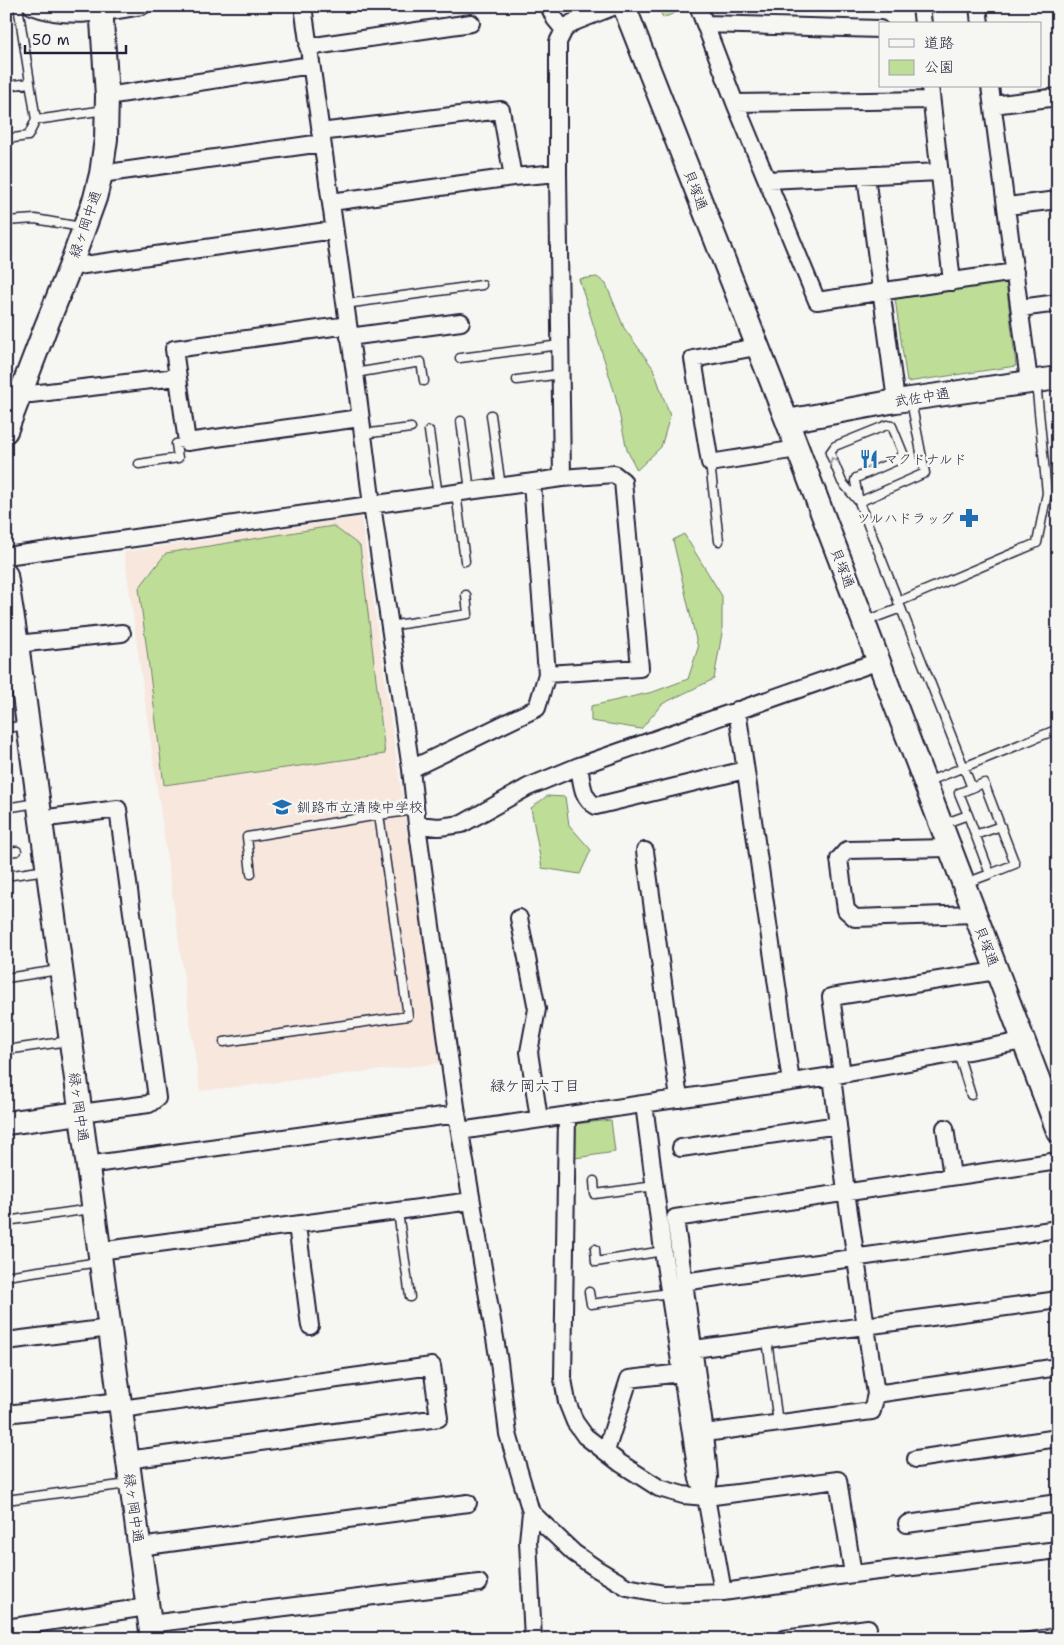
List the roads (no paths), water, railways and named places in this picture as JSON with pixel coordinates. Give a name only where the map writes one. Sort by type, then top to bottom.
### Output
[{"type":"street","points":[[32,6],[42,10],[70,14],[101,9],[142,6]]},
{"type":"street","points":[[303,6],[389,626],[411,769],[416,818],[457,1114],[499,1362],[508,1434],[530,1512],[528,1541],[533,1639]]},
{"type":"street","points":[[549,6],[555,19],[564,30]]},
{"type":"street","points":[[562,478],[558,42],[564,30],[572,23],[615,6]]},
{"type":"street","name":"貝塚通","points":[[624,6],[864,621],[1058,1131]]},
{"type":"street","points":[[698,6],[735,103],[817,301],[1015,272]]},
{"type":"street","points":[[921,6],[923,22]]},
{"type":"street","points":[[978,6],[980,22]]},
{"type":"street","name":"緑ヶ岡中通","points":[[6,431],[70,267],[101,174],[106,139],[107,102],[101,9]]},
{"type":"street","points":[[308,47],[472,23]]},
{"type":"street","points":[[705,24],[879,29]]},
{"type":"street","points":[[107,102],[311,65]]},
{"type":"street","points":[[990,88],[1020,308],[1041,380]]},
{"type":"street","points":[[735,103],[930,93],[952,282]]},
{"type":"street","points":[[993,105],[1058,97]]},
{"type":"street","points":[[101,174],[501,110],[513,177]]},
{"type":"street","points":[[768,180],[940,172]]},
{"type":"street","points":[[330,202],[513,177],[558,173]]},
{"type":"street","points":[[866,176],[880,292],[903,400]]},
{"type":"street","points":[[1006,206],[1058,200]]},
{"type":"street","points":[[70,267],[334,230]]},
{"type":"street","points":[[1020,308],[1058,303]]},
{"type":"street","points":[[361,426],[187,442],[174,349],[349,331],[461,322]]},
{"type":"street","points":[[756,347],[692,359],[710,463],[797,449]]},
{"type":"street","points":[[19,394],[177,378]]},
{"type":"street","name":"武佐中通","points":[[786,420],[903,400],[1041,380]]},
{"type":"street","points":[[6,556],[532,482],[614,474],[623,481],[640,668],[548,674]]},
{"type":"street","points":[[411,769],[537,708],[548,674],[532,482]]},
{"type":"street","name":"緑ヶ岡中通","points":[[6,575],[17,726],[39,811],[149,1623]]},
{"type":"street","points":[[12,645],[122,633]]},
{"type":"street","points":[[416,818],[439,827],[462,824],[528,787],[579,766],[879,661]]},
{"type":"street","points":[[738,710],[745,770],[791,1082]]},
{"type":"street","points":[[579,766],[583,792],[590,803],[596,806],[745,770]]},
{"type":"street","points":[[6,1123],[149,1104],[156,1098],[118,809],[39,811]]},
{"type":"street","points":[[950,848],[847,850],[839,859],[846,910],[855,918],[975,914]]},
{"type":"street","points":[[645,851],[679,1099]]},
{"type":"street","points":[[519,918],[538,1009],[529,1052],[540,1119]]},
{"type":"street","points":[[705,1433],[872,1410],[876,1394],[838,1125],[837,1075],[831,997],[996,971]]},
{"type":"street","points":[[460,1131],[837,1075],[1023,1041]]},
{"type":"street","points":[[644,1104],[663,1251],[698,1479],[706,1497],[723,1592]]},
{"type":"street","points":[[87,1165],[457,1114]]},
{"type":"street","points":[[566,1115],[563,1379],[567,1402],[576,1422],[585,1436],[659,1488],[683,1495],[706,1497],[838,1480],[853,1574]]},
{"type":"street","points":[[681,1148],[838,1125]]},
{"type":"street","points":[[946,1128],[952,1176]]},
{"type":"street","points":[[706,1497],[709,1477],[705,1433],[675,1218],[1058,1161]]},
{"type":"street","points":[[100,1256],[297,1225],[471,1201]]},
{"type":"street","points":[[297,1225],[310,1326]]},
{"type":"street","points":[[683,1282],[1058,1229]]},
{"type":"street","points":[[694,1349],[1058,1300]]},
{"type":"street","points":[[6,1340],[110,1328]]},
{"type":"street","points":[[6,1414],[120,1405],[432,1366],[439,1418],[127,1460]]},
{"type":"street","points":[[876,1394],[1058,1367]]},
{"type":"street","points":[[606,1451],[628,1379],[681,1373]]},
{"type":"street","points":[[916,1459],[1058,1438]]},
{"type":"street","points":[[139,1547],[468,1503]]},
{"type":"street","points":[[907,1524],[1058,1503]]},
{"type":"street","points":[[530,1512],[574,1553],[626,1587],[664,1594],[723,1592],[853,1574],[1058,1550]]},
{"type":"street","points":[[6,1628],[149,1623],[479,1583]]},
{"type":"street","points":[[784,1639],[868,1628]]},
{"type":"lane","points":[[6,139],[28,136],[36,120],[18,6]]},
{"type":"lane","points":[[6,86],[30,83]]},
{"type":"lane","points":[[36,120],[107,102]]},
{"type":"lane","points":[[6,221],[35,219],[84,228]]},
{"type":"lane","points":[[345,304],[482,285]]},
{"type":"lane","points":[[460,358],[560,345]]},
{"type":"lane","points":[[355,373],[421,362],[424,381]]},
{"type":"lane","points":[[517,380],[561,374]]},
{"type":"lane","points":[[864,621],[1037,543],[1048,493],[1041,380]]},
{"type":"lane","points":[[859,502],[925,473],[903,400]]},
{"type":"lane","points":[[491,415],[501,487]]},
{"type":"lane","points":[[461,422],[466,561]]},
{"type":"lane","points":[[859,502],[842,482],[830,453],[835,446],[887,425],[892,426],[903,453],[897,460],[856,478],[859,502],[972,788]]},
{"type":"lane","points":[[361,426],[411,428]]},
{"type":"lane","points":[[430,431],[438,496]]},
{"type":"lane","points":[[139,464],[178,458],[176,444],[187,442]]},
{"type":"lane","points":[[710,463],[719,542]]},
{"type":"lane","points":[[389,626],[468,614],[466,595]]},
{"type":"lane","points":[[925,783],[1058,728]]},
{"type":"lane","points":[[964,884],[990,874],[1016,864],[984,784],[959,793],[990,874]]},
{"type":"lane","points":[[6,808],[39,811]]},
{"type":"lane","points":[[224,1042],[408,1016],[379,815]]},
{"type":"lane","points":[[251,874],[247,836],[379,815],[416,818]]},
{"type":"lane","points":[[942,825],[968,815]]},
{"type":"lane","points":[[976,835],[1000,826]]},
{"type":"lane","points":[[6,852],[17,851]]},
{"type":"lane","points":[[6,876],[47,870]]},
{"type":"lane","points":[[6,978],[60,970]]},
{"type":"lane","points":[[6,1050],[70,1041]]},
{"type":"lane","points":[[958,1053],[971,1095]]},
{"type":"lane","points":[[594,1181],[595,1194],[655,1186]]},
{"type":"lane","points":[[6,1221],[93,1209]]},
{"type":"lane","points":[[398,1212],[410,1298]]},
{"type":"lane","points":[[595,1249],[596,1262],[663,1251]]},
{"type":"lane","points":[[6,1276],[100,1256]]},
{"type":"lane","points":[[589,1292],[591,1304],[669,1292]]},
{"type":"lane","points":[[767,1340],[778,1424]]},
{"type":"lane","points":[[6,1500],[131,1484]]},
{"type":"lane","points":[[1017,1639],[1058,1632]]},
{"type":"place","name":"マクドナルド","points":[[869,459]]},
{"type":"place","name":"ツルハドラッグ","points":[[969,518]]},
{"type":"place","name":"釧路市立清陵中学校","points":[[282,807]]},
{"type":"district","name":"緑ケ岡六丁目","points":[[535,1086]]}]
